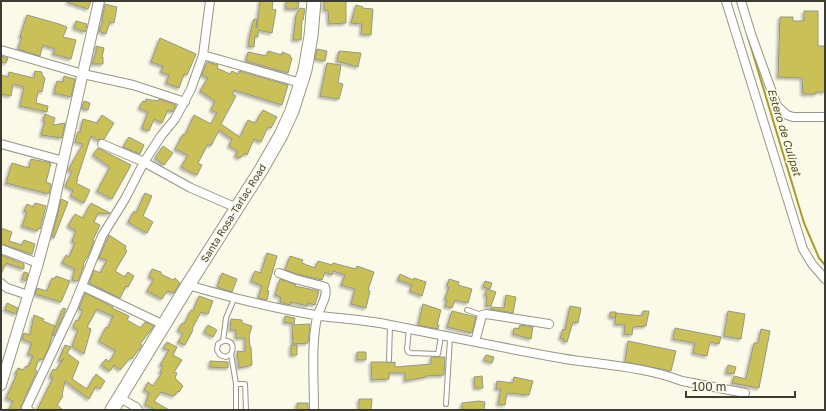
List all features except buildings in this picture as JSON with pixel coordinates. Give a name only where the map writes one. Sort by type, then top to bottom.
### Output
[{"type":"highway","name":"Santa Rosa-Tarlac Road","points":[[112,410],[188,285],[261,170],[281,135],[292,111],[301,83],[311,36],[314,1]]},
{"type":"street","points":[[1,384],[51,216],[99,1]]},
{"type":"street","points":[[29,410],[26,408],[73,308],[102,236],[125,199],[144,162],[185,102],[191,89],[203,55],[210,1]]},
{"type":"street","points":[[726,1],[803,249],[812,264],[825,279]]},
{"type":"street","points":[[742,1],[751,34],[777,106],[786,115],[793,117],[825,117]]},
{"type":"street","points":[[1,50],[83,74],[133,85],[185,102]]},
{"type":"street","points":[[203,55],[301,83]]},
{"type":"street","points":[[1,144],[64,161]]},
{"type":"street","points":[[102,144],[144,162],[191,188],[237,208]]},
{"type":"street","points":[[1,249],[38,263]]},
{"type":"street","points":[[279,273],[325,287],[326,290],[318,315],[314,339],[314,410]]},
{"type":"street","points":[[1,283],[7,288],[28,295]]},
{"type":"street","points":[[188,285],[234,299],[318,315],[390,325],[450,338],[562,358],[623,366],[672,377],[682,381],[744,393]]},
{"type":"street","points":[[82,286],[164,325]]},
{"type":"street","points":[[475,342],[482,315],[486,314],[549,324]]},
{"type":"street","points":[[120,398],[136,407],[138,410]]},
{"type":"lane","points":[[223,341],[226,318],[234,299]]},
{"type":"lane","points":[[467,310],[482,315]]},
{"type":"lane","points":[[389,360],[390,325]]},
{"type":"lane","points":[[409,329],[407,349],[408,352],[412,353],[438,354],[441,336]]},
{"type":"lane","points":[[446,404],[450,338]]},
{"type":"lane","points":[[231,354],[226,357],[220,355],[217,350],[218,344],[223,341],[228,341],[232,344],[233,349],[231,354],[236,384],[236,410]]},
{"type":"lane","points":[[236,384],[245,384],[246,410]]},
{"type":"waterway","name":"Estero de Culipat","points":[[747,34],[804,223],[819,258],[825,265]]}]
